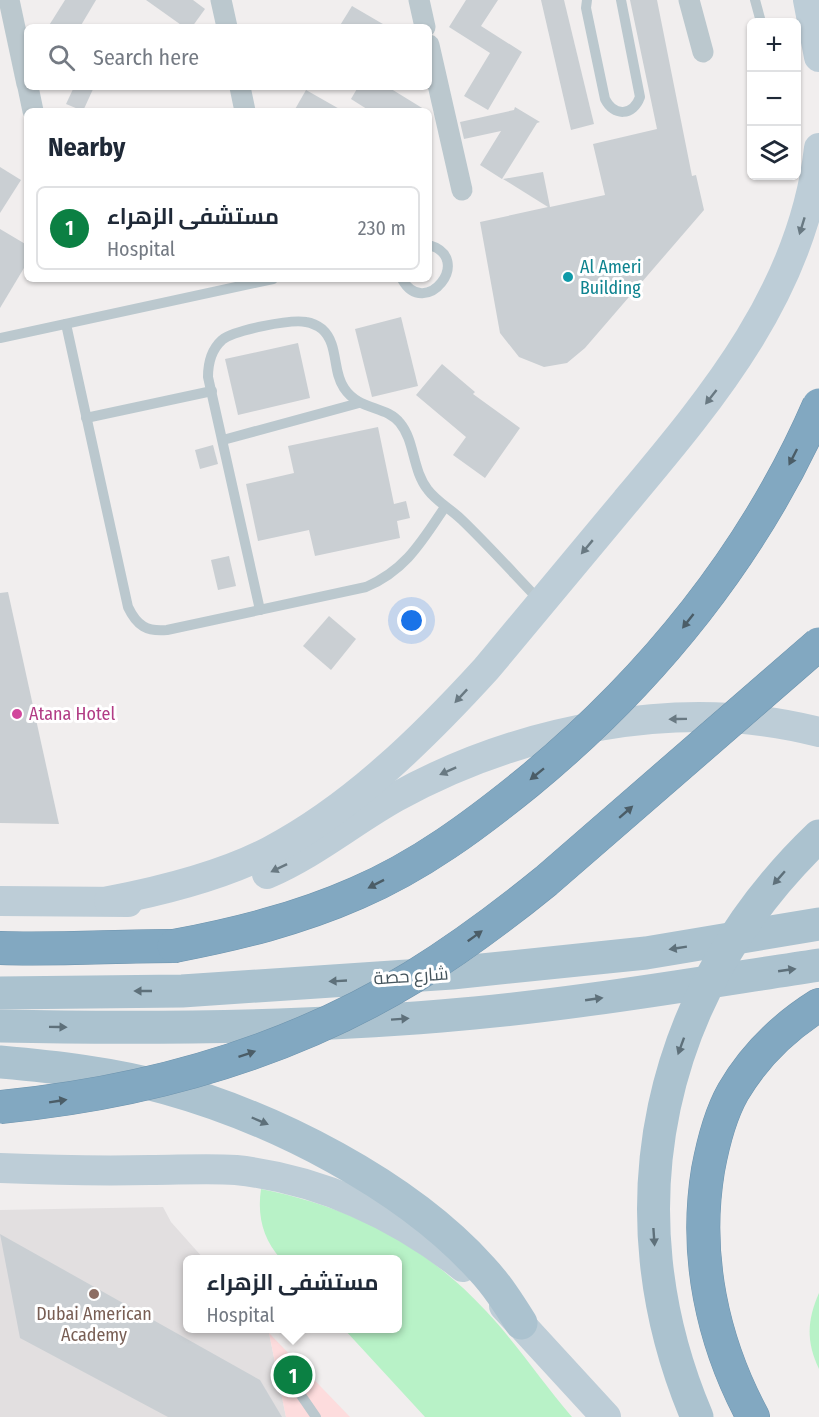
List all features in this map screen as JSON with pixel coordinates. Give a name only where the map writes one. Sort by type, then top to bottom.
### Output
[{"type":"highway","points":[[0,948],[32,950],[93,946],[174,946],[221,937],[268,926],[314,911],[367,888],[443,846],[482,819],[572,745],[621,698],[667,648],[709,594],[748,538],[819,405]]},
{"type":"highway","points":[[0,1107],[102,1094],[210,1067],[313,1029],[412,978],[476,935],[546,881],[819,644]]},
{"type":"highway","points":[[753,1417],[730,1367],[709,1297],[704,1242],[705,1187],[711,1151],[722,1116],[733,1093],[768,1045],[800,1017],[819,1005]]},
{"type":"main road","points":[[808,0],[819,57]]},
{"type":"main road","points":[[109,901],[144,894],[227,869],[269,851],[308,828],[353,795],[419,738],[486,669],[683,433],[718,388],[750,340],[778,290],[798,237],[809,200],[819,148]]},
{"type":"main road","points":[[0,901],[147,903],[180,900],[236,887],[279,869],[394,798],[430,779],[477,759],[544,737],[624,722],[674,719],[749,719],[792,725],[819,732]]},
{"type":"main road","points":[[697,1417],[672,1348],[662,1308],[656,1266],[653,1225],[654,1183],[665,1101],[676,1060],[707,983],[751,912],[777,879],[819,836]]},
{"type":"main road","name":"شارع حصة","points":[[0,993],[182,990],[474,971],[646,953],[819,924]]},
{"type":"main road","points":[[0,1026],[158,1028],[254,1026],[430,1017],[578,1001],[819,966]]},
{"type":"main road","points":[[0,1062],[88,1071],[165,1087],[238,1112],[308,1143],[372,1180],[440,1230],[481,1268],[499,1289],[521,1323]]},
{"type":"main road","points":[[0,1168],[90,1171],[235,1170],[273,1176],[320,1188],[373,1210],[424,1238],[470,1273],[521,1323],[606,1417]]},
{"type":"street","points":[[9,0],[24,71]]},
{"type":"street","points":[[221,0],[226,24]]},
{"type":"street","points":[[419,0],[424,24]]},
{"type":"street","points":[[689,0],[703,52]]},
{"type":"street","points":[[432,58],[462,190]]},
{"type":"street","points":[[28,90],[32,108]]},
{"type":"street","points":[[241,90],[244,108]]},
{"type":"lane","points":[[587,0],[586,8],[605,99],[615,112],[624,113],[632,111],[640,97],[621,0]]},
{"type":"lane","points":[[755,0],[760,18]]},
{"type":"lane","points":[[405,282],[412,290],[420,292],[430,292],[439,287],[448,270],[447,261],[442,252],[432,247]]},
{"type":"lane","points":[[0,338],[259,282]]},
{"type":"lane","points":[[260,610],[208,367],[215,348],[239,331],[305,322],[323,330],[329,338],[343,387],[359,403],[391,415],[400,422],[406,432],[416,470],[436,499],[460,518],[541,603]]},
{"type":"lane","points":[[66,324],[128,607],[134,619],[143,627],[155,631],[350,591],[381,580],[408,560],[446,507]]},
{"type":"lane","points":[[87,418],[212,391]]},
{"type":"lane","points":[[223,440],[359,403]]},
{"type":"lane","points":[[294,1385],[316,1417]]},
{"type":"shaded area","name":"Dubai American Academy","points":[[163,1207],[171,1222],[200,1255],[183,1255],[183,1333],[269,1333],[286,1417],[0,1417],[0,1210]]},
{"type":"shaded area","points":[[269,1333],[350,1417],[286,1417]]},
{"type":"green space","points":[[261,1189],[325,1206],[383,1231],[411,1247],[462,1287],[486,1311],[572,1417],[425,1417],[348,1333],[402,1333],[402,1255],[278,1255],[263,1227]]},
{"type":"green space","points":[[819,1293],[819,1369],[810,1340],[810,1322]]},
{"type":"building","points":[[65,0],[96,0],[82,24],[50,24]]},
{"type":"building","points":[[146,0],[193,0],[205,9],[194,24],[180,24]]},
{"type":"building","points":[[466,0],[498,0],[481,26],[522,52],[488,110],[464,96],[490,53],[449,27]]},
{"type":"building","points":[[541,0],[564,0],[594,124],[571,130]]},
{"type":"building","name":"Al Ameri Building","points":[[630,0],[657,0],[692,176],[696,175],[704,210],[585,348],[567,363],[544,367],[519,357],[500,333],[480,222],[548,207],[503,179],[543,172],[550,207],[605,195],[593,144],[657,129]]},
{"type":"building","points":[[352,6],[383,24],[341,24]]},
{"type":"building","points":[[73,90],[93,90],[84,108],[76,108],[66,104]]},
{"type":"building","points":[[306,90],[338,108],[296,108]]},
{"type":"building","points":[[356,90],[393,90],[422,108],[365,108],[351,99]]},
{"type":"building","points":[[515,107],[540,122],[537,123],[502,179],[480,165],[501,131],[464,139],[460,122],[514,110]]},
{"type":"building","points":[[0,167],[21,180],[0,213]]},
{"type":"building","points":[[0,229],[24,243],[24,268],[0,308]]},
{"type":"building","points":[[401,317],[418,386],[372,397],[355,329]]},
{"type":"building","points":[[298,343],[310,398],[238,415],[225,359]]},
{"type":"building","points":[[442,364],[475,392],[473,394],[520,428],[485,478],[453,455],[466,437],[416,395]]},
{"type":"building","points":[[378,427],[394,504],[406,501],[410,518],[397,521],[400,538],[315,556],[309,530],[258,541],[246,484],[294,473],[288,446]]},
{"type":"building","points":[[213,445],[218,464],[200,469],[195,450]]},
{"type":"building","points":[[229,556],[236,586],[218,590],[211,560]]},
{"type":"building","name":"Atana Hotel","points":[[8,592],[59,824],[0,823],[0,593]]},
{"type":"building","points":[[329,616],[356,639],[331,670],[303,646]]},
{"type":"building","points":[[0,1234],[260,1380],[282,1417],[168,1417],[20,1338]]},
{"type":"place","name":"Al Ameri Building","points":[[568,277]]},
{"type":"place","name":"Atana Hotel","points":[[17,714]]},
{"type":"place","name":"Dubai American Academy","points":[[94,1294]]},
{"type":"place","name":"مستشفى الزهراء","points":[[293,1375]]}]
